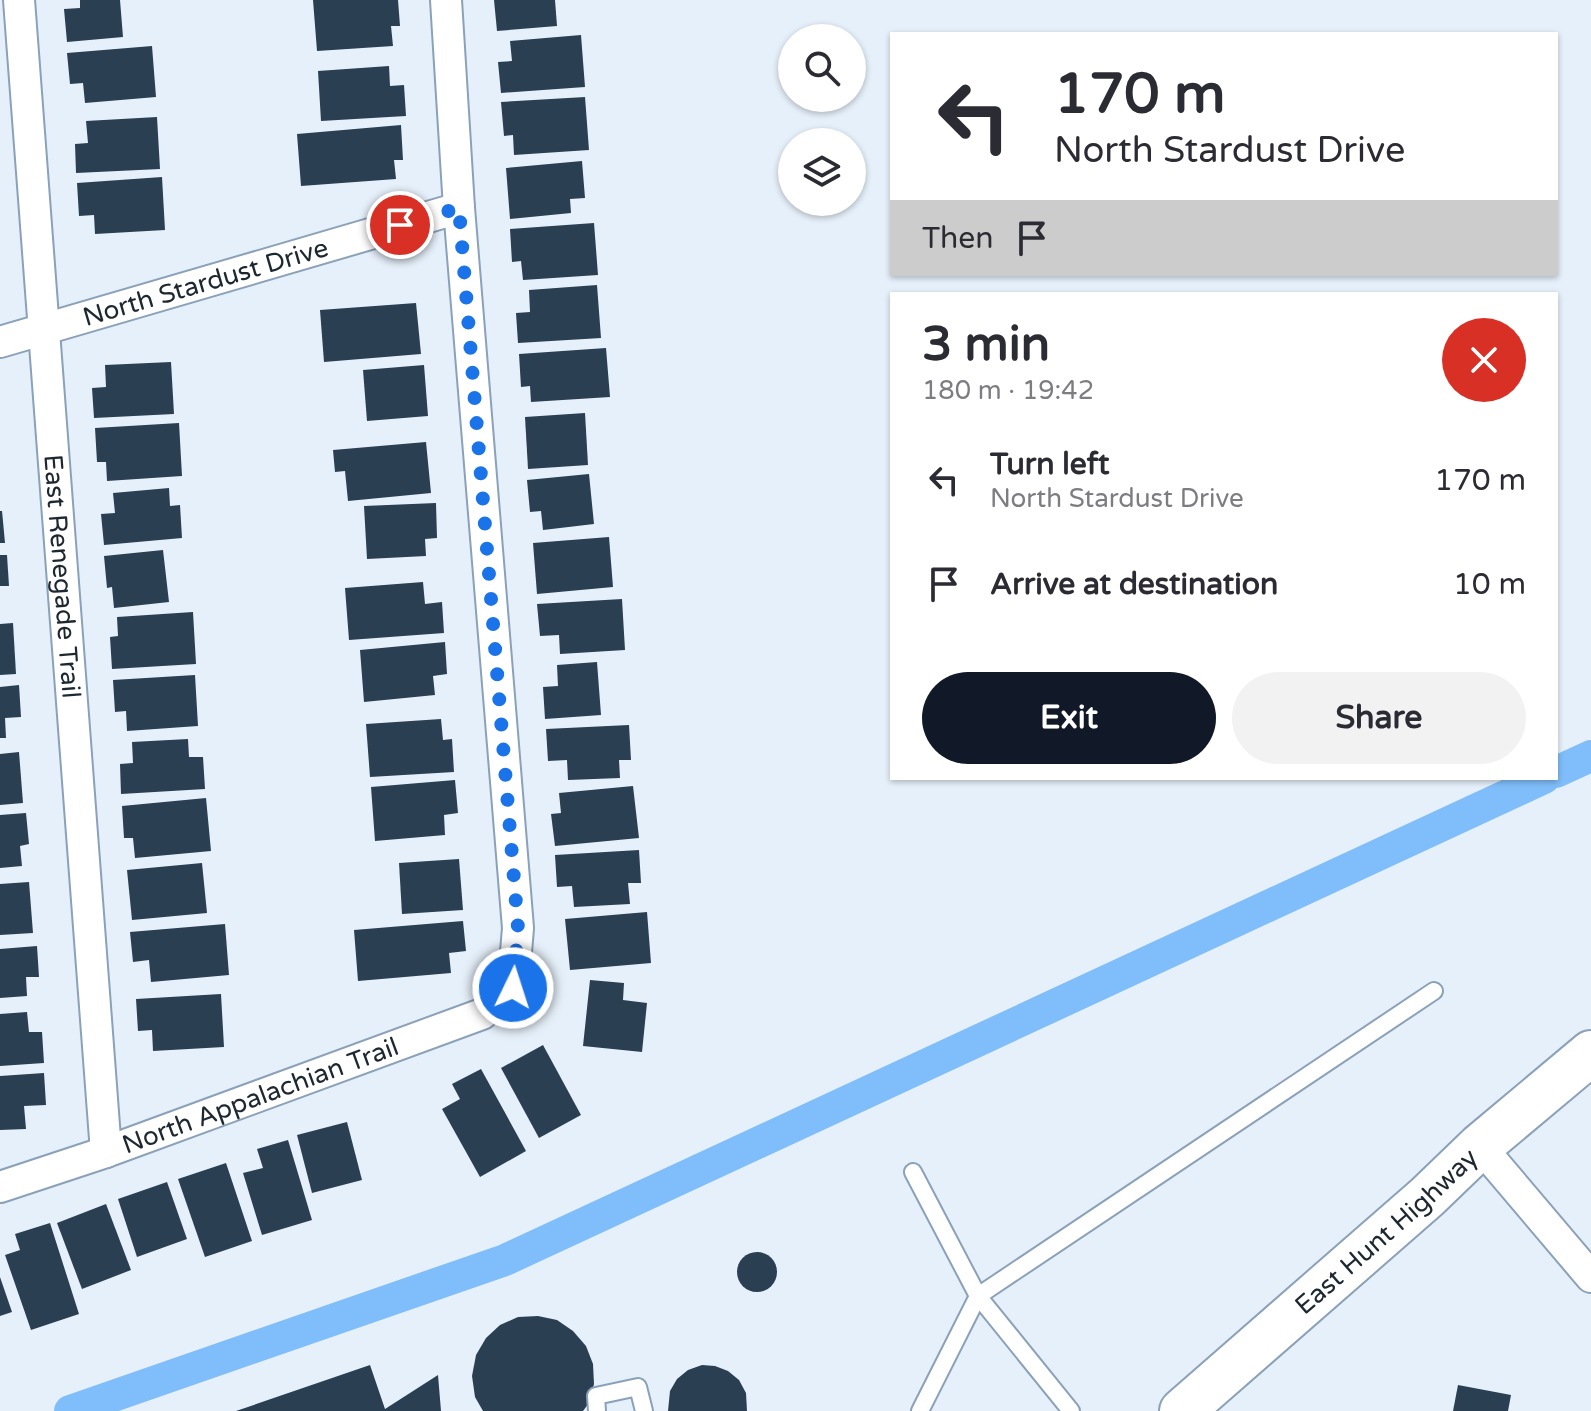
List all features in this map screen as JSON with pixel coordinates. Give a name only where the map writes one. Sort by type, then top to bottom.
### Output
[{"type":"main road","name":"East Hunt Highway","points":[[1182,1411],[1427,1197],[1480,1146],[1591,1053]]},
{"type":"street","name":"East Renegade Trail","points":[[19,0],[106,1152]]},
{"type":"street","points":[[446,0],[459,208]]},
{"type":"street","name":"North Stardust Drive","points":[[0,342],[459,208]]},
{"type":"street","name":"North Appalachian Trail","points":[[0,1187],[106,1152],[482,1014],[513,988],[518,928],[459,208]]},
{"type":"street","points":[[1480,1146],[1591,1277]]},
{"type":"lane","points":[[920,1411],[978,1296],[1434,991]]},
{"type":"lane","points":[[913,1172],[978,1296],[1071,1411]]},
{"type":"lane","points":[[597,1411],[596,1396],[638,1387],[644,1411]]},
{"type":"building","points":[[80,0],[120,0],[123,37],[67,42],[64,9],[80,8]]},
{"type":"building","points":[[313,0],[398,0],[400,26],[391,26],[393,46],[317,51]]},
{"type":"building","points":[[494,0],[555,0],[557,26],[497,31]]},
{"type":"building","points":[[581,35],[585,87],[501,93],[498,62],[512,61],[510,41]]},
{"type":"building","points":[[152,46],[156,97],[85,103],[83,83],[70,84],[67,53]]},
{"type":"building","points":[[389,66],[390,86],[404,85],[406,116],[321,121],[318,71]]},
{"type":"building","points":[[585,97],[589,150],[514,155],[513,135],[504,136],[501,102]]},
{"type":"building","points":[[157,117],[160,169],[76,173],[75,144],[88,143],[86,121]]},
{"type":"building","points":[[401,125],[403,160],[394,160],[396,179],[301,186],[297,134]]},
{"type":"building","points":[[582,161],[585,198],[570,199],[571,213],[510,219],[506,168]]},
{"type":"building","points":[[162,177],[165,230],[95,234],[94,215],[79,216],[77,183]]},
{"type":"building","points":[[594,223],[598,275],[523,280],[521,261],[512,262],[510,229]]},
{"type":"building","points":[[597,285],[601,338],[518,343],[516,313],[530,312],[529,290]]},
{"type":"building","points":[[416,303],[421,354],[324,362],[320,310]]},
{"type":"building","points":[[606,348],[610,397],[531,402],[530,386],[521,387],[519,354]]},
{"type":"building","points":[[171,362],[174,414],[94,418],[92,388],[106,387],[105,365]]},
{"type":"building","points":[[424,365],[428,416],[367,421],[363,370]]},
{"type":"building","points":[[585,413],[588,465],[528,469],[525,417]]},
{"type":"building","points":[[179,423],[182,476],[107,481],[106,462],[97,462],[95,428]]},
{"type":"building","points":[[426,442],[431,493],[348,501],[345,471],[335,472],[333,450]]},
{"type":"building","points":[[589,474],[594,524],[543,530],[541,511],[530,512],[527,480]]},
{"type":"building","points":[[169,488],[170,506],[180,505],[182,538],[104,545],[101,514],[115,513],[113,493]]},
{"type":"building","points":[[436,503],[437,538],[425,539],[426,556],[367,559],[364,506]]},
{"type":"building","points":[[2,511],[5,543],[0,543]]},
{"type":"building","points":[[609,537],[613,587],[537,594],[533,543]]},
{"type":"building","points":[[163,550],[169,602],[114,608],[112,587],[107,588],[104,556]]},
{"type":"building","points":[[0,555],[7,555],[9,586],[0,586]]},
{"type":"building","points":[[423,582],[425,604],[442,602],[444,633],[349,640],[345,588]]},
{"type":"building","points":[[622,599],[625,650],[560,654],[559,635],[540,636],[537,604]]},
{"type":"building","points":[[193,612],[196,664],[112,669],[110,637],[118,636],[117,617]]},
{"type":"building","points":[[13,623],[16,674],[0,675],[0,624]]},
{"type":"building","points":[[445,642],[447,674],[433,676],[435,695],[364,702],[360,650]]},
{"type":"building","points":[[597,662],[601,715],[545,719],[543,687],[558,686],[557,665]]},
{"type":"building","points":[[195,675],[198,726],[127,731],[126,711],[115,712],[113,680]]},
{"type":"building","points":[[19,685],[21,717],[5,718],[6,738],[0,738],[0,687]]},
{"type":"building","points":[[441,719],[443,740],[452,739],[454,772],[370,777],[366,724]]},
{"type":"building","points":[[629,725],[631,760],[619,760],[620,778],[568,780],[567,760],[548,761],[546,729]]},
{"type":"building","points":[[188,739],[189,757],[203,757],[205,789],[121,794],[120,764],[133,763],[132,742]]},
{"type":"building","points":[[19,752],[23,803],[0,805],[0,754]]},
{"type":"building","points":[[455,780],[458,813],[444,815],[445,835],[375,841],[371,787]]},
{"type":"building","points":[[633,786],[639,838],[555,846],[551,814],[561,813],[559,793]]},
{"type":"building","points":[[206,798],[211,851],[135,858],[133,838],[124,838],[122,806]]},
{"type":"building","points":[[26,813],[29,844],[20,846],[22,866],[0,868],[0,815]]},
{"type":"building","points":[[639,850],[641,883],[628,883],[630,904],[574,907],[572,886],[557,887],[555,855]]},
{"type":"building","points":[[459,859],[463,910],[402,914],[399,863]]},
{"type":"building","points":[[202,863],[207,913],[132,920],[127,870]]},
{"type":"building","points":[[29,882],[33,933],[0,935],[0,884]]},
{"type":"building","points":[[647,912],[651,963],[570,970],[565,919]]},
{"type":"building","points":[[463,921],[466,951],[449,953],[451,973],[358,981],[354,930]]},
{"type":"building","points":[[225,924],[229,975],[151,982],[149,960],[133,962],[130,932]]},
{"type":"building","points":[[37,946],[39,977],[26,977],[27,996],[0,998],[0,949]]},
{"type":"building","points":[[590,980],[624,983],[623,1000],[647,1003],[642,1052],[583,1046]]},
{"type":"building","points":[[221,994],[224,1047],[153,1051],[152,1030],[138,1031],[136,999]]},
{"type":"building","points":[[27,1012],[29,1032],[42,1032],[44,1063],[0,1066],[0,1014]]},
{"type":"building","points":[[543,1045],[581,1115],[539,1138],[501,1068]]},
{"type":"building","points":[[481,1069],[526,1151],[480,1177],[442,1109],[460,1099],[452,1084]]},
{"type":"building","points":[[44,1073],[46,1105],[24,1106],[26,1129],[0,1130],[0,1076]]},
{"type":"building","points":[[347,1122],[362,1180],[312,1193],[297,1135]]},
{"type":"building","points":[[288,1140],[312,1220],[262,1235],[243,1173],[263,1168],[257,1149]]},
{"type":"building","points":[[226,1163],[252,1241],[205,1257],[178,1179]]},
{"type":"building","points":[[167,1182],[187,1239],[137,1257],[118,1199]]},
{"type":"building","points":[[106,1204],[131,1270],[82,1289],[57,1223]]},
{"type":"building","points":[[50,1223],[79,1314],[31,1330],[5,1255],[20,1250],[15,1234]]},
{"type":"building","points":[[757,1252],[771,1258],[777,1272],[771,1286],[757,1292],[743,1286],[737,1272],[743,1258]]},
{"type":"building","points":[[0,1277],[12,1312],[0,1316]]},
{"type":"building","points":[[538,1316],[557,1320],[573,1331],[586,1346],[593,1364],[594,1384],[589,1403],[583,1411],[483,1411],[475,1397],[472,1376],[476,1355],[486,1338],[500,1325],[518,1317]]},
{"type":"building","points":[[370,1365],[385,1409],[438,1375],[441,1411],[236,1411]]},
{"type":"building","points":[[702,1365],[728,1371],[739,1380],[746,1393],[747,1411],[668,1411],[670,1391],[677,1379],[688,1370]]},
{"type":"building","points":[[1458,1385],[1511,1395],[1508,1411],[1453,1411]]},
{"type":"waterway","points":[[1558,771],[1591,756]]},
{"type":"waterway","points":[[70,1411],[505,1260],[1540,780]]},
{"type":"route","points":[[400,225],[459,208],[518,928],[513,988]]}]
